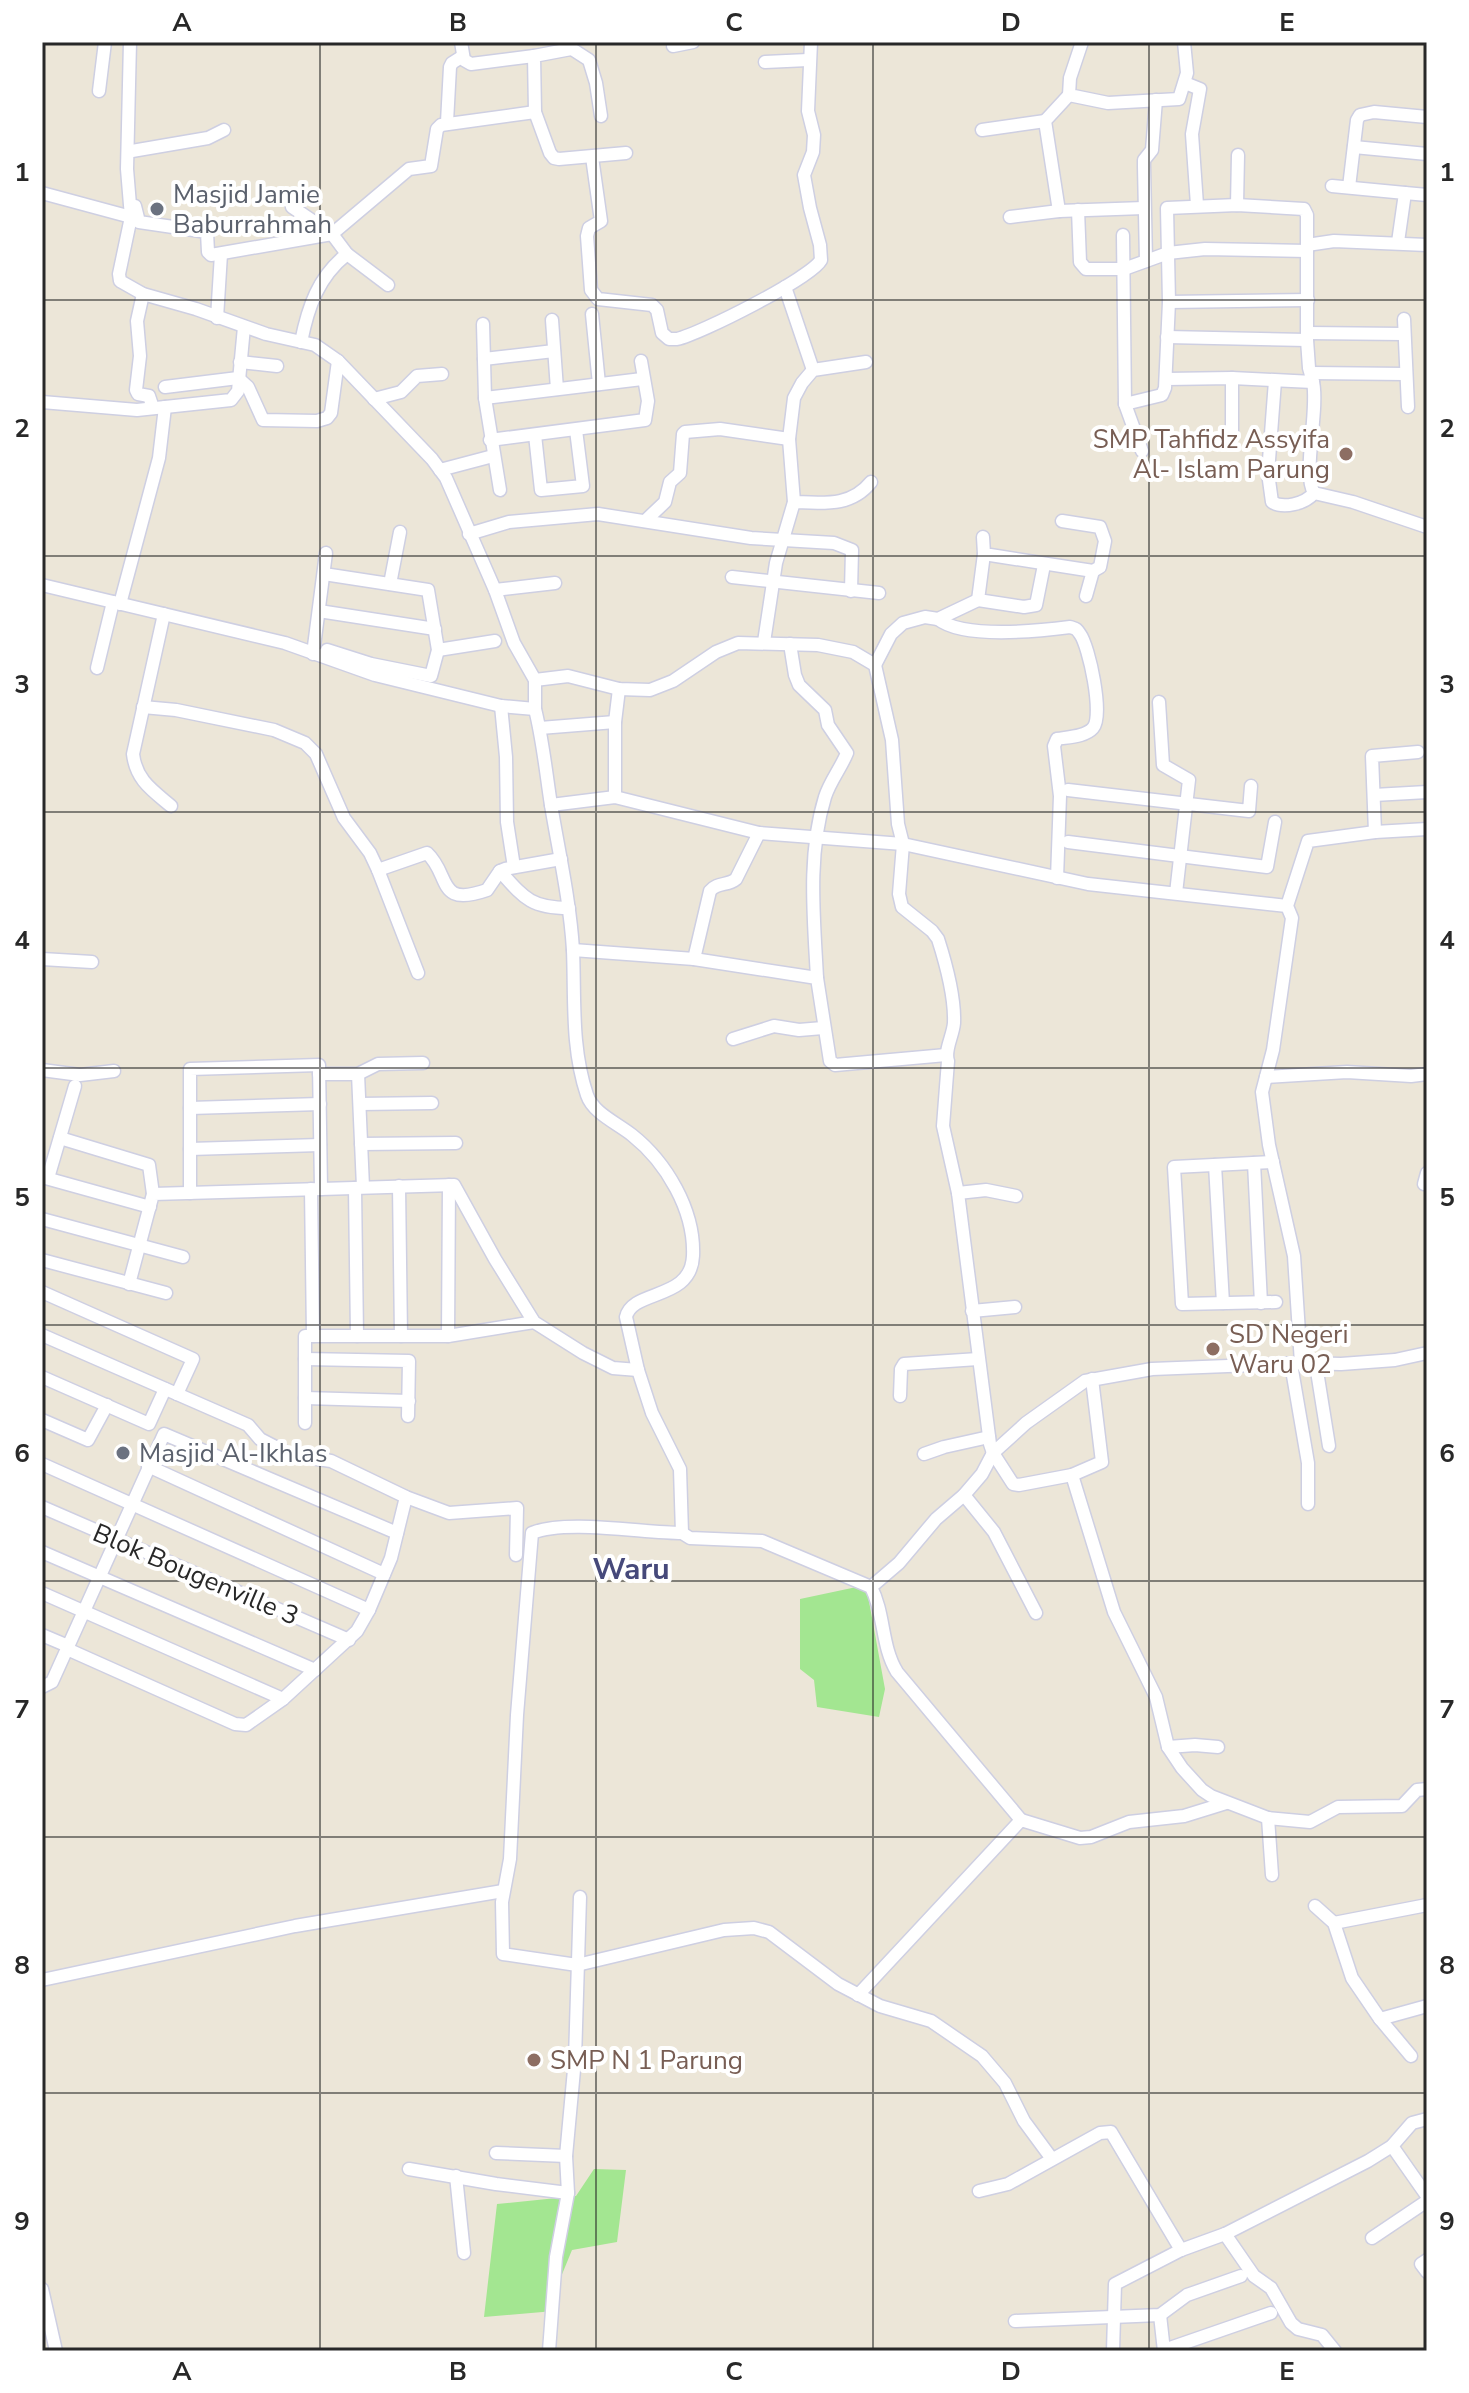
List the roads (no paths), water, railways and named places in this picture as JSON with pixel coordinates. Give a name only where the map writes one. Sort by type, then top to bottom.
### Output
[{"type":"street","points":[[99,91],[105,42]]},
{"type":"street","points":[[130,42],[131,217],[119,278],[121,283],[143,294],[244,327],[315,345],[338,361],[440,470],[495,590],[514,643],[535,680],[535,709],[569,908],[574,1031],[587,1094],[594,1107],[632,1135],[663,1164],[685,1213],[693,1247],[691,1267],[678,1285],[635,1304],[627,1312],[638,1370],[652,1413],[680,1469],[682,1533]]},
{"type":"street","points":[[461,42],[463,56],[468,63],[476,65],[534,56],[571,46],[589,60],[601,116]]},
{"type":"street","points":[[673,46],[693,42]]},
{"type":"street","points":[[592,157],[601,218],[600,223],[589,228],[587,236],[593,296],[620,303],[652,305],[657,310],[664,336],[677,339],[785,287],[813,270],[821,260],[804,175],[813,152],[814,135],[808,111],[811,42]]},
{"type":"street","points":[[982,130],[1045,121],[1069,95],[1070,78],[1082,42]]},
{"type":"street","points":[[1069,95],[1108,103],[1179,99],[1185,83],[1187,60],[1184,42]]},
{"type":"street","points":[[447,122],[450,67],[463,56]]},
{"type":"street","points":[[534,56],[535,112],[541,133],[554,158],[626,153]]},
{"type":"street","points":[[765,62],[808,60]]},
{"type":"street","points":[[1185,83],[1200,89],[1192,134],[1197,205]]},
{"type":"street","points":[[1146,261],[1144,160],[1152,150],[1156,100]]},
{"type":"street","points":[[130,152],[137,220],[205,231],[209,236],[210,255],[221,254],[332,234],[409,169],[431,166],[437,129],[447,122],[535,112]]},
{"type":"street","points":[[1349,187],[1357,120],[1364,113],[1427,117]]},
{"type":"street","points":[[1045,121],[1059,211]]},
{"type":"street","points":[[130,152],[213,137],[224,130]]},
{"type":"street","points":[[1354,147],[1427,154]]},
{"type":"street","points":[[1237,205],[1238,155]]},
{"type":"street","points":[[1332,186],[1427,195]]},
{"type":"street","points":[[42,193],[131,217]]},
{"type":"street","points":[[1398,242],[1405,193]]},
{"type":"street","points":[[1125,404],[1162,395],[1167,379],[1167,208],[1237,205],[1304,209],[1307,215],[1308,336],[1315,415],[1310,477],[1314,493]]},
{"type":"street","points":[[292,207],[332,234],[347,254],[388,285]]},
{"type":"street","points":[[1010,217],[1059,211],[1144,208]]},
{"type":"street","points":[[1078,210],[1082,266],[1086,269],[1124,269],[1168,253],[1205,249],[1307,248],[1334,241],[1427,245]]},
{"type":"street","points":[[1123,235],[1125,404],[1142,451]]},
{"type":"street","points":[[217,318],[221,254]]},
{"type":"street","points":[[301,342],[307,312],[317,289],[347,254]]},
{"type":"street","points":[[785,287],[813,370]]},
{"type":"street","points":[[97,668],[159,458],[159,408],[149,396],[136,392],[140,356],[137,321],[143,294]]},
{"type":"street","points":[[1169,302],[1308,300]]},
{"type":"street","points":[[592,314],[599,384]]},
{"type":"street","points":[[1404,319],[1408,407]]},
{"type":"street","points":[[552,320],[557,389]]},
{"type":"street","points":[[483,324],[485,398],[500,490]]},
{"type":"street","points":[[42,402],[118,409],[231,400],[238,391],[244,327]]},
{"type":"street","points":[[1167,337],[1403,334]]},
{"type":"street","points":[[484,359],[554,351]]},
{"type":"street","points":[[165,387],[238,378],[248,387],[263,420],[317,421],[331,413],[338,361]]},
{"type":"street","points":[[490,440],[645,420],[648,401],[641,361]]},
{"type":"street","points":[[240,362],[277,366]]},
{"type":"street","points":[[764,642],[782,539],[794,502],[789,439],[794,398],[813,370],[866,362]]},
{"type":"street","points":[[374,399],[401,392],[417,376],[442,374]]},
{"type":"street","points":[[1167,379],[1275,381],[1405,374]]},
{"type":"street","points":[[1232,378],[1232,436]]},
{"type":"street","points":[[485,398],[642,379]]},
{"type":"street","points":[[1275,381],[1268,473],[1272,502],[1281,505],[1302,502],[1314,493]]},
{"type":"street","points":[[645,521],[665,502],[670,482],[680,473],[685,432],[720,429],[789,439]]},
{"type":"street","points":[[535,435],[541,490],[583,486],[576,430]]},
{"type":"street","points":[[440,470],[493,456]]},
{"type":"street","points":[[794,502],[853,499],[871,482]]},
{"type":"street","points":[[1314,493],[1353,502],[1427,527]]},
{"type":"street","points":[[469,534],[509,522],[598,514],[751,538],[834,543],[849,547],[853,556],[851,591]]},
{"type":"street","points":[[984,554],[1093,571],[1101,566],[1105,541],[1102,530],[1092,524],[1062,521]]},
{"type":"street","points":[[390,584],[400,532]]},
{"type":"street","points":[[978,600],[983,537]]},
{"type":"street","points":[[314,650],[326,553]]},
{"type":"street","points":[[1044,565],[1036,605],[1024,607],[978,600],[938,619],[917,619],[899,625],[875,665],[892,740],[898,824],[903,844],[899,902],[938,939],[953,1004],[954,1023],[946,1055],[943,1126],[958,1193],[989,1437],[993,1453],[1016,1486],[1072,1475],[1102,1462],[1092,1379]]},
{"type":"street","points":[[1086,596],[1093,571]]},
{"type":"street","points":[[42,585],[431,676],[438,650],[428,590],[324,574]]},
{"type":"street","points":[[732,577],[879,593]]},
{"type":"street","points":[[495,590],[555,583]]},
{"type":"street","points":[[319,611],[435,629]]},
{"type":"street","points":[[164,614],[133,754],[141,780],[171,806]]},
{"type":"street","points":[[938,619],[951,626],[985,631],[1070,627],[1078,630],[1083,639],[1095,689],[1097,721],[1085,734],[1057,739],[1054,746],[1060,796],[1057,878]]},
{"type":"street","points":[[438,650],[495,641]]},
{"type":"street","points":[[535,680],[568,676],[619,689],[650,690],[673,681],[716,652],[738,643],[818,645],[853,652],[875,665]]},
{"type":"street","points":[[790,644],[799,685],[825,710],[828,725],[847,753],[828,789],[817,837],[812,914],[823,1028],[830,1061],[835,1065],[946,1055]]},
{"type":"street","points":[[314,650],[375,675],[518,710],[535,709]]},
{"type":"street","points":[[615,797],[615,722],[619,689]]},
{"type":"street","points":[[1159,702],[1163,765],[1189,780],[1176,893]]},
{"type":"street","points":[[501,706],[506,757],[507,869],[524,897],[533,903],[546,908],[569,908]]},
{"type":"street","points":[[143,707],[176,710],[274,730],[305,743],[316,754],[344,818],[362,840],[378,870],[418,973]]},
{"type":"street","points":[[540,728],[615,722]]},
{"type":"street","points":[[1375,832],[1373,755],[1418,752]]},
{"type":"street","points":[[1068,790],[1249,811],[1251,786]]},
{"type":"street","points":[[1374,795],[1427,792]]},
{"type":"street","points":[[551,805],[615,797],[759,833],[903,844],[1088,884],[1287,906]]},
{"type":"street","points":[[1068,842],[1267,867],[1275,822]]},
{"type":"street","points":[[1308,1504],[1309,1473],[1296,1363],[1294,1256],[1273,1162],[1262,1092],[1273,1050],[1292,918],[1287,906],[1308,841],[1427,829]]},
{"type":"street","points":[[694,959],[710,891],[716,885],[731,884],[736,879],[759,833]]},
{"type":"street","points":[[378,870],[427,853],[434,861],[445,887],[457,894],[487,890],[507,869],[561,859]]},
{"type":"street","points":[[573,950],[694,959],[817,978]]},
{"type":"street","points":[[42,959],[92,962]]},
{"type":"street","points":[[733,1039],[774,1026],[799,1030],[823,1028]]},
{"type":"street","points":[[319,1074],[358,1074],[378,1064],[423,1063]]},
{"type":"street","points":[[190,1193],[190,1069],[319,1065],[320,1145],[313,1336]]},
{"type":"street","points":[[42,1070],[80,1075],[114,1071]]},
{"type":"street","points":[[1266,1077],[1347,1072],[1403,1076],[1427,1074]]},
{"type":"street","points":[[357,1336],[361,1144],[358,1074]]},
{"type":"street","points":[[75,1086],[45,1177],[151,1200],[190,1193],[454,1185],[534,1322],[613,1368],[638,1370]]},
{"type":"street","points":[[360,1104],[432,1103]]},
{"type":"street","points":[[190,1108],[320,1104]]},
{"type":"street","points":[[60,1138],[149,1165],[151,1200],[129,1284]]},
{"type":"street","points":[[361,1144],[456,1143]]},
{"type":"street","points":[[190,1149],[320,1145]]},
{"type":"street","points":[[1273,1162],[1174,1167],[1182,1304],[1276,1302]]},
{"type":"street","points":[[1254,1163],[1261,1303]]},
{"type":"street","points":[[1215,1165],[1223,1303]]},
{"type":"street","points":[[448,1336],[449,1185]]},
{"type":"street","points":[[399,1186],[401,1336]]},
{"type":"street","points":[[958,1193],[986,1190],[1016,1196]]},
{"type":"street","points":[[42,1219],[183,1257]]},
{"type":"street","points":[[42,1260],[166,1293]]},
{"type":"street","points":[[42,1292],[193,1359],[149,1424],[42,1377]]},
{"type":"street","points":[[972,1311],[1015,1307]]},
{"type":"street","points":[[305,1423],[305,1336],[448,1336],[534,1322]]},
{"type":"street","points":[[42,1335],[248,1425],[260,1439],[291,1455],[331,1461],[406,1497],[449,1513],[517,1508],[516,1555]]},
{"type":"street","points":[[871,1587],[899,1563],[936,1519],[964,1495],[982,1474],[993,1453],[1077,1385],[1092,1379],[1186,1366],[1316,1365],[1395,1360],[1427,1353]]},
{"type":"street","points":[[305,1359],[409,1361],[408,1416]]},
{"type":"street","points":[[900,1396],[904,1364],[978,1359]]},
{"type":"street","points":[[1316,1365],[1329,1446]]},
{"type":"street","points":[[305,1398],[409,1401]]},
{"type":"street","points":[[42,1420],[88,1440],[107,1405]]},
{"type":"street","points":[[42,1687],[52,1682],[164,1434],[397,1533]]},
{"type":"street","points":[[924,1454],[989,1437]]},
{"type":"street","points":[[42,1464],[369,1610]]},
{"type":"street","points":[[148,1466],[384,1574]]},
{"type":"street","points":[[1072,1475],[1114,1612],[1156,1697],[1168,1747],[1202,1790],[1226,1803],[1268,1818],[1310,1822],[1338,1807],[1406,1805],[1417,1790],[1427,1789]]},
{"type":"street","points":[[964,1495],[994,1532],[1036,1613]]},
{"type":"street","points":[[42,1635],[241,1726],[250,1723],[283,1699],[349,1640],[369,1610],[384,1574],[406,1497]]},
{"type":"street","name":"Blok Bougenville 3","points":[[42,1507],[349,1640]]},
{"type":"street","points":[[1052,2159],[1024,2121],[1005,2083],[982,2056],[931,2021],[880,2006],[838,1984],[769,1932],[754,1928],[724,1930],[577,1965],[503,1954],[503,1891],[510,1859],[517,1715],[532,1533],[558,1528],[682,1533],[690,1538],[762,1541],[871,1587],[884,1626],[888,1654],[897,1672],[1021,1820],[1072,1837],[1091,1837],[1129,1822],[1184,1816],[1226,1803]]},
{"type":"street","points":[[42,1552],[315,1670]]},
{"type":"street","points":[[42,1593],[283,1699]]},
{"type":"street","points":[[1168,1747],[1218,1747]]},
{"type":"street","points":[[1268,1818],[1272,1875]]},
{"type":"street","points":[[858,1995],[1021,1820]]},
{"type":"street","points":[[42,1980],[295,1926],[503,1891]]},
{"type":"street","points":[[549,2351],[556,2257],[568,2193],[566,2156],[574,2087],[580,1897]]},
{"type":"street","points":[[1334,1923],[1427,1905]]},
{"type":"street","points":[[1315,1906],[1334,1923],[1352,1978],[1380,2019],[1411,2056]]},
{"type":"street","points":[[1380,2019],[1427,2006]]},
{"type":"street","points":[[1113,2351],[1115,2284],[1181,2250],[1225,2234],[1368,2161],[1392,2146],[1412,2123],[1427,2119]]},
{"type":"street","points":[[979,2191],[1008,2184],[1100,2133],[1111,2132],[1181,2250]]},
{"type":"street","points":[[1372,2238],[1427,2198],[1392,2146]]},
{"type":"street","points":[[496,2153],[566,2156]]},
{"type":"street","points":[[409,2169],[568,2193]]},
{"type":"street","points":[[456,2176],[464,2253]]},
{"type":"street","points":[[1225,2234],[1254,2276],[1271,2288],[1291,2323],[1298,2329],[1322,2335],[1335,2351]]},
{"type":"street","points":[[1427,2260],[1421,2264],[1427,2272]]},
{"type":"street","points":[[1015,2321],[1160,2315],[1187,2295],[1241,2276]]},
{"type":"street","points":[[42,2289],[56,2351]]},
{"type":"street","points":[[1160,2315],[1164,2350],[1271,2313]]},
{"type":"place","name":"Masjid Jamie Baburrahmah","points":[[157,209]]},
{"type":"place","name":"SMP Tahfidz Assyifa Al- Islam Parung","points":[[1346,454]]},
{"type":"place","name":"SD Negeri Waru 02","points":[[1213,1349]]},
{"type":"place","name":"Masjid Al-Ikhlas","points":[[123,1453]]},
{"type":"place","name":"SMP N 1 Parung","points":[[534,2060]]},
{"type":"district","name":"Waru","points":[[631,1569]]}]
